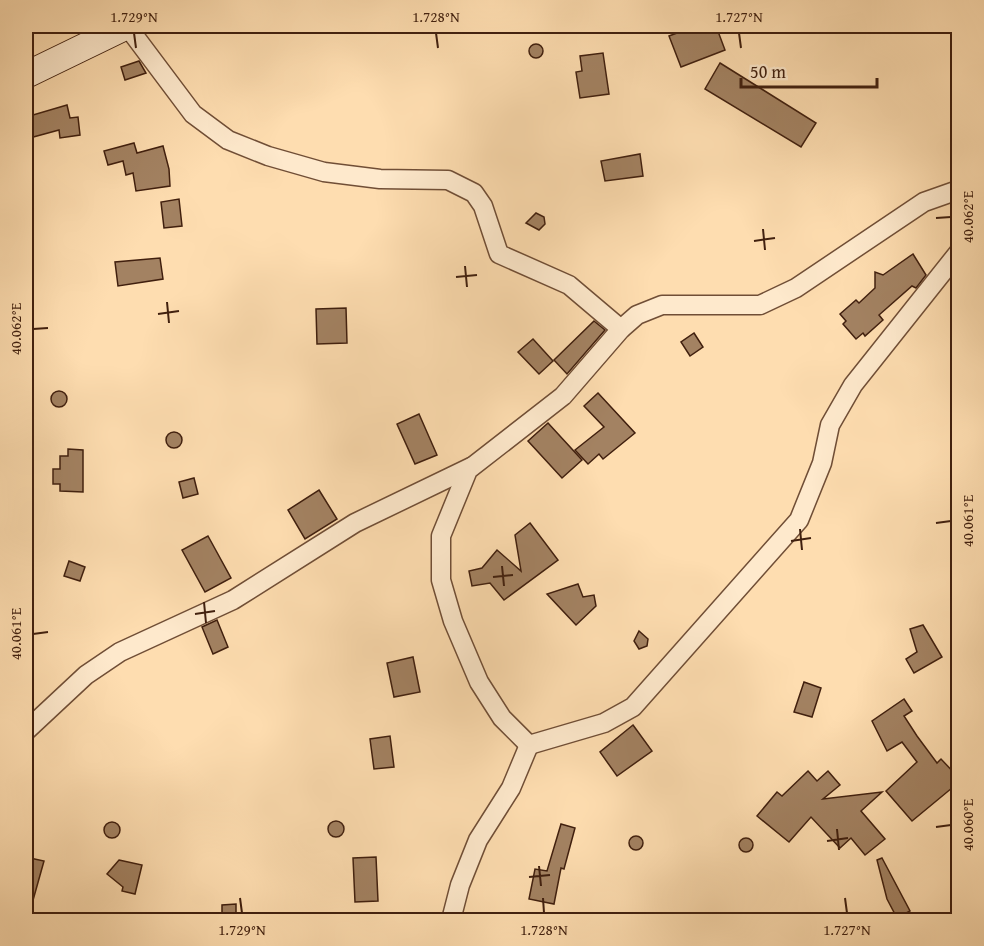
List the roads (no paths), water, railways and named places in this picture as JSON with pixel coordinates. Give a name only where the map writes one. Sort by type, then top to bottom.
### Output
[{"type":"main road","points":[[26,75],[127,26]]},
{"type":"street","points":[[127,26],[193,114],[228,140],[268,156],[324,171],[380,179],[448,180],[457,184],[474,193],[483,206],[499,254],[569,285],[621,329]]},
{"type":"street","points":[[26,731],[86,675],[120,652],[233,600],[356,523],[471,467],[563,396],[621,329],[637,315],[662,305],[760,304],[796,288],[924,202],[958,190]]},
{"type":"street","points":[[529,745],[604,723],[633,707],[799,520],[822,463],[830,425],[852,385],[958,253]]},
{"type":"street","points":[[471,467],[452,504],[441,536],[441,580],[453,621],[479,682],[502,718],[529,745]]},
{"type":"street","points":[[451,921],[460,885],[478,840],[511,788],[529,745]]}]
